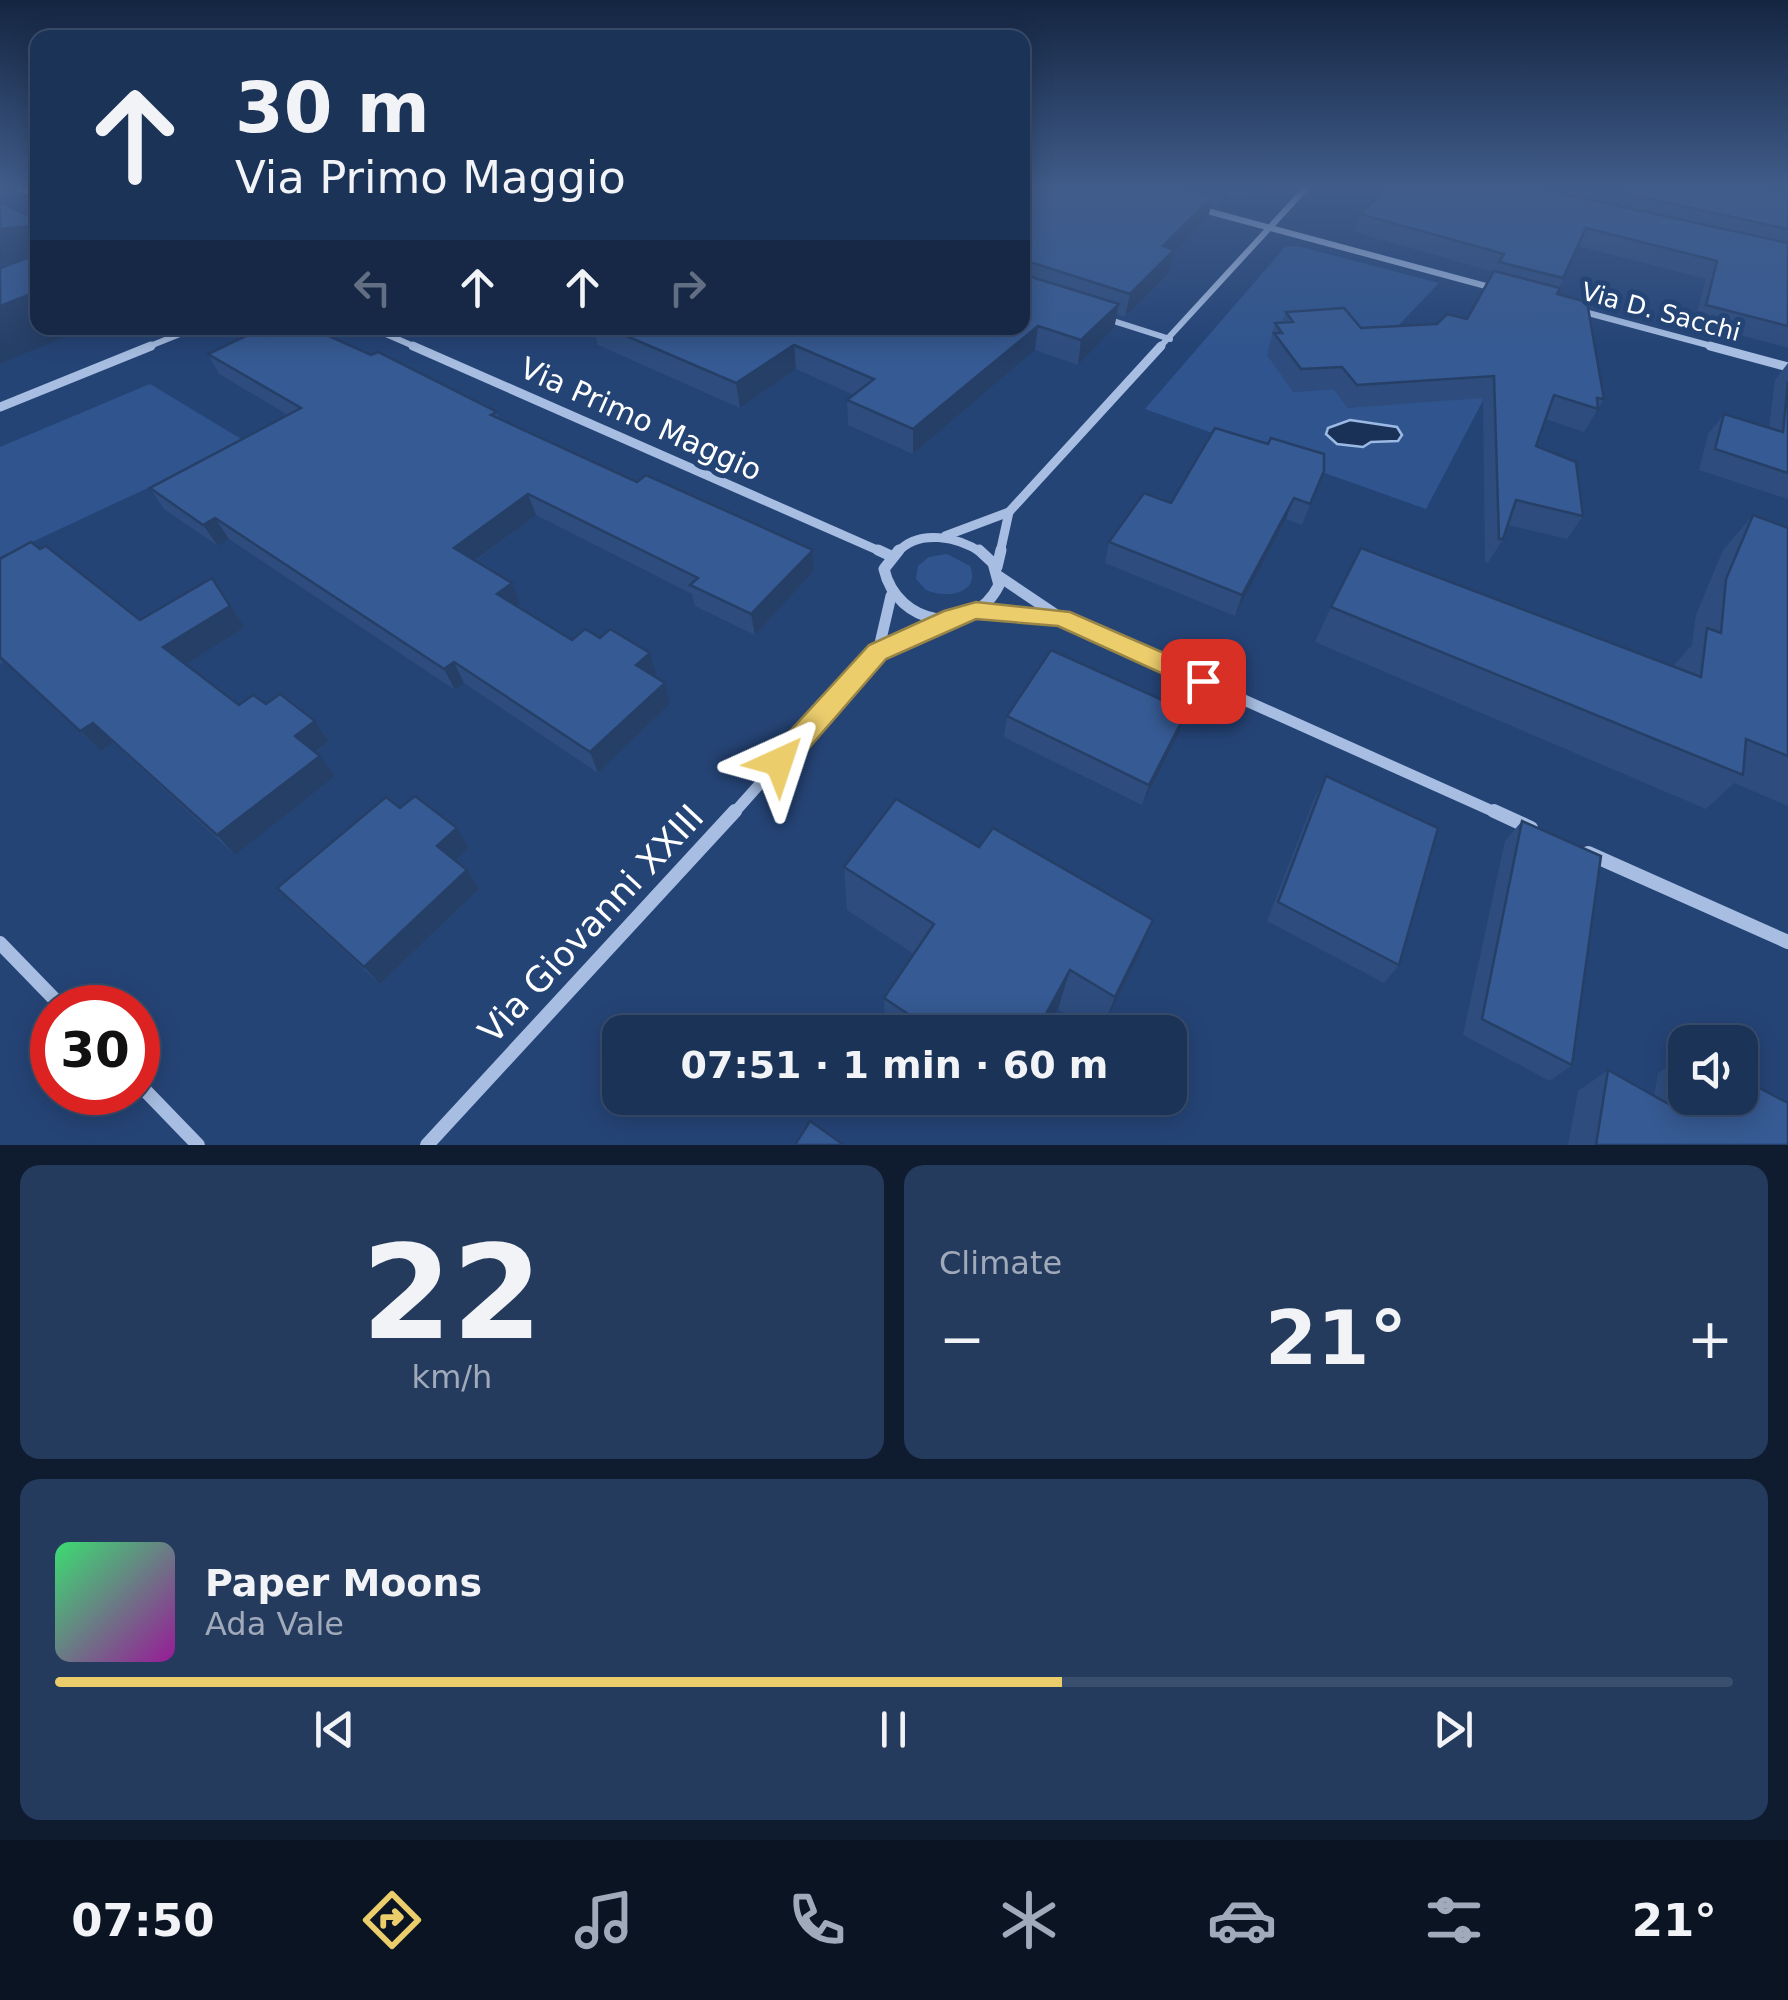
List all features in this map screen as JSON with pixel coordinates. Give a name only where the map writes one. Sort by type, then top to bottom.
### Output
[{"type":"street","points":[[1009,512],[997,571],[998,586],[990,600],[976,610],[952,617],[912,614],[891,596],[884,569],[891,556],[920,539],[946,536],[1009,512],[1258,240]]},
{"type":"street","points":[[1320,240],[1500,289]]},
{"type":"street","name":"Via D. Sacchi","points":[[1558,305],[1788,367]]},
{"type":"street","points":[[1096,315],[1170,340]]},
{"type":"street","points":[[0,407],[179,335]]},
{"type":"street","name":"Via Primo Maggio","points":[[388,335],[891,556]]},
{"type":"street","points":[[946,536],[973,544],[997,571],[1061,618],[1552,836]]},
{"type":"street","name":"Via Giovanni XXIII","points":[[878,652],[891,596]]},
{"type":"street","points":[[976,610],[1061,618]]},
{"type":"street","name":"Via Giovanni XXIII","points":[[427,1145],[656,900],[878,652],[952,617]]},
{"type":"street","points":[[1570,845],[1788,942]]},
{"type":"street","points":[[0,943],[41,985]]},
{"type":"street","points":[[160,1106],[198,1145]]},
{"type":"shaded area","points":[[1298,246],[1439,283],[1394,330],[1275,355],[1293,392],[1334,389],[1348,408],[1490,387],[1426,509],[1145,409],[1285,247]]},
{"type":"shaded area","points":[[150,384],[246,442],[0,557],[0,447]]},
{"type":"shaded area","points":[[1350,420],[1397,427],[1402,435],[1398,441],[1371,442],[1363,447],[1337,444],[1326,434],[1328,428]]},
{"type":"shaded area","points":[[947,554],[970,566],[971,583],[952,594],[926,590],[916,579],[918,566],[929,557]]},
{"type":"building","points":[[1030,240],[1169,240],[1163,246],[1174,250],[1130,294],[1030,262]]},
{"type":"building","points":[[1455,240],[1580,240],[1563,278],[1499,262],[1504,254]]},
{"type":"building","points":[[1635,240],[1788,243],[1788,326],[1706,305],[1717,261]]},
{"type":"building","points":[[30,257],[30,294],[0,306],[0,268]]},
{"type":"building","points":[[1494,271],[1560,288],[1557,294],[1587,302],[1604,399],[1597,398],[1598,409],[1554,395],[1536,446],[1576,462],[1583,516],[1516,500],[1503,539],[1499,539],[1494,376],[1357,385],[1342,367],[1301,369],[1274,333],[1282,333],[1275,323],[1293,322],[1286,312],[1344,308],[1361,328],[1437,324],[1447,314],[1467,319]]},
{"type":"building","points":[[1030,276],[1119,304],[1081,340],[1038,326],[1030,333]]},
{"type":"building","points":[[248,335],[327,335],[371,355],[378,352],[497,412],[491,415],[637,482],[646,475],[813,550],[751,614],[690,585],[698,578],[528,494],[454,548],[512,583],[497,594],[572,640],[585,629],[600,638],[610,629],[650,653],[636,665],[665,683],[590,752],[454,662],[444,669],[215,518],[203,525],[150,488],[301,408],[208,354]]},
{"type":"building","points":[[624,335],[1027,335],[913,429],[847,400],[874,379],[794,345],[736,383]]},
{"type":"building","points":[[1788,381],[1788,473],[1715,449],[1724,414],[1783,432]]},
{"type":"building","points":[[1215,428],[1268,444],[1271,438],[1324,454],[1324,471],[1310,504],[1294,498],[1242,595],[1109,542],[1144,493],[1171,503]]},
{"type":"building","points":[[1753,515],[1788,528],[1788,756],[1746,739],[1743,775],[1331,607],[1361,548],[1701,677],[1707,628],[1721,633],[1726,579]]},
{"type":"building","points":[[31,542],[40,549],[46,546],[140,620],[212,578],[230,606],[163,647],[239,705],[253,695],[266,704],[280,694],[315,721],[295,736],[320,756],[217,835],[93,723],[80,731],[0,657],[0,559]]},
{"type":"building","points":[[1051,650],[1187,711],[1149,785],[1007,716]]},
{"type":"building","points":[[1326,776],[1438,828],[1399,965],[1278,902]]},
{"type":"building","points":[[415,796],[457,828],[437,846],[467,870],[364,967],[277,888],[386,797],[400,808]]},
{"type":"building","points":[[896,799],[979,847],[993,828],[1153,920],[1115,997],[1070,970],[1045,1015],[910,1015],[884,998],[934,924],[844,867]]},
{"type":"building","points":[[1522,821],[1601,856],[1572,1065],[1482,1019]]},
{"type":"building","points":[[1608,1070],[1668,1104],[1668,1115],[1758,1115],[1758,1087],[1788,1103],[1788,1145],[1596,1145]]},
{"type":"building","points":[[810,1121],[844,1145],[795,1145]]},
{"type":"route","points":[[779,762],[878,652],[952,617],[976,610],[1061,618],[1203,681]]}]
